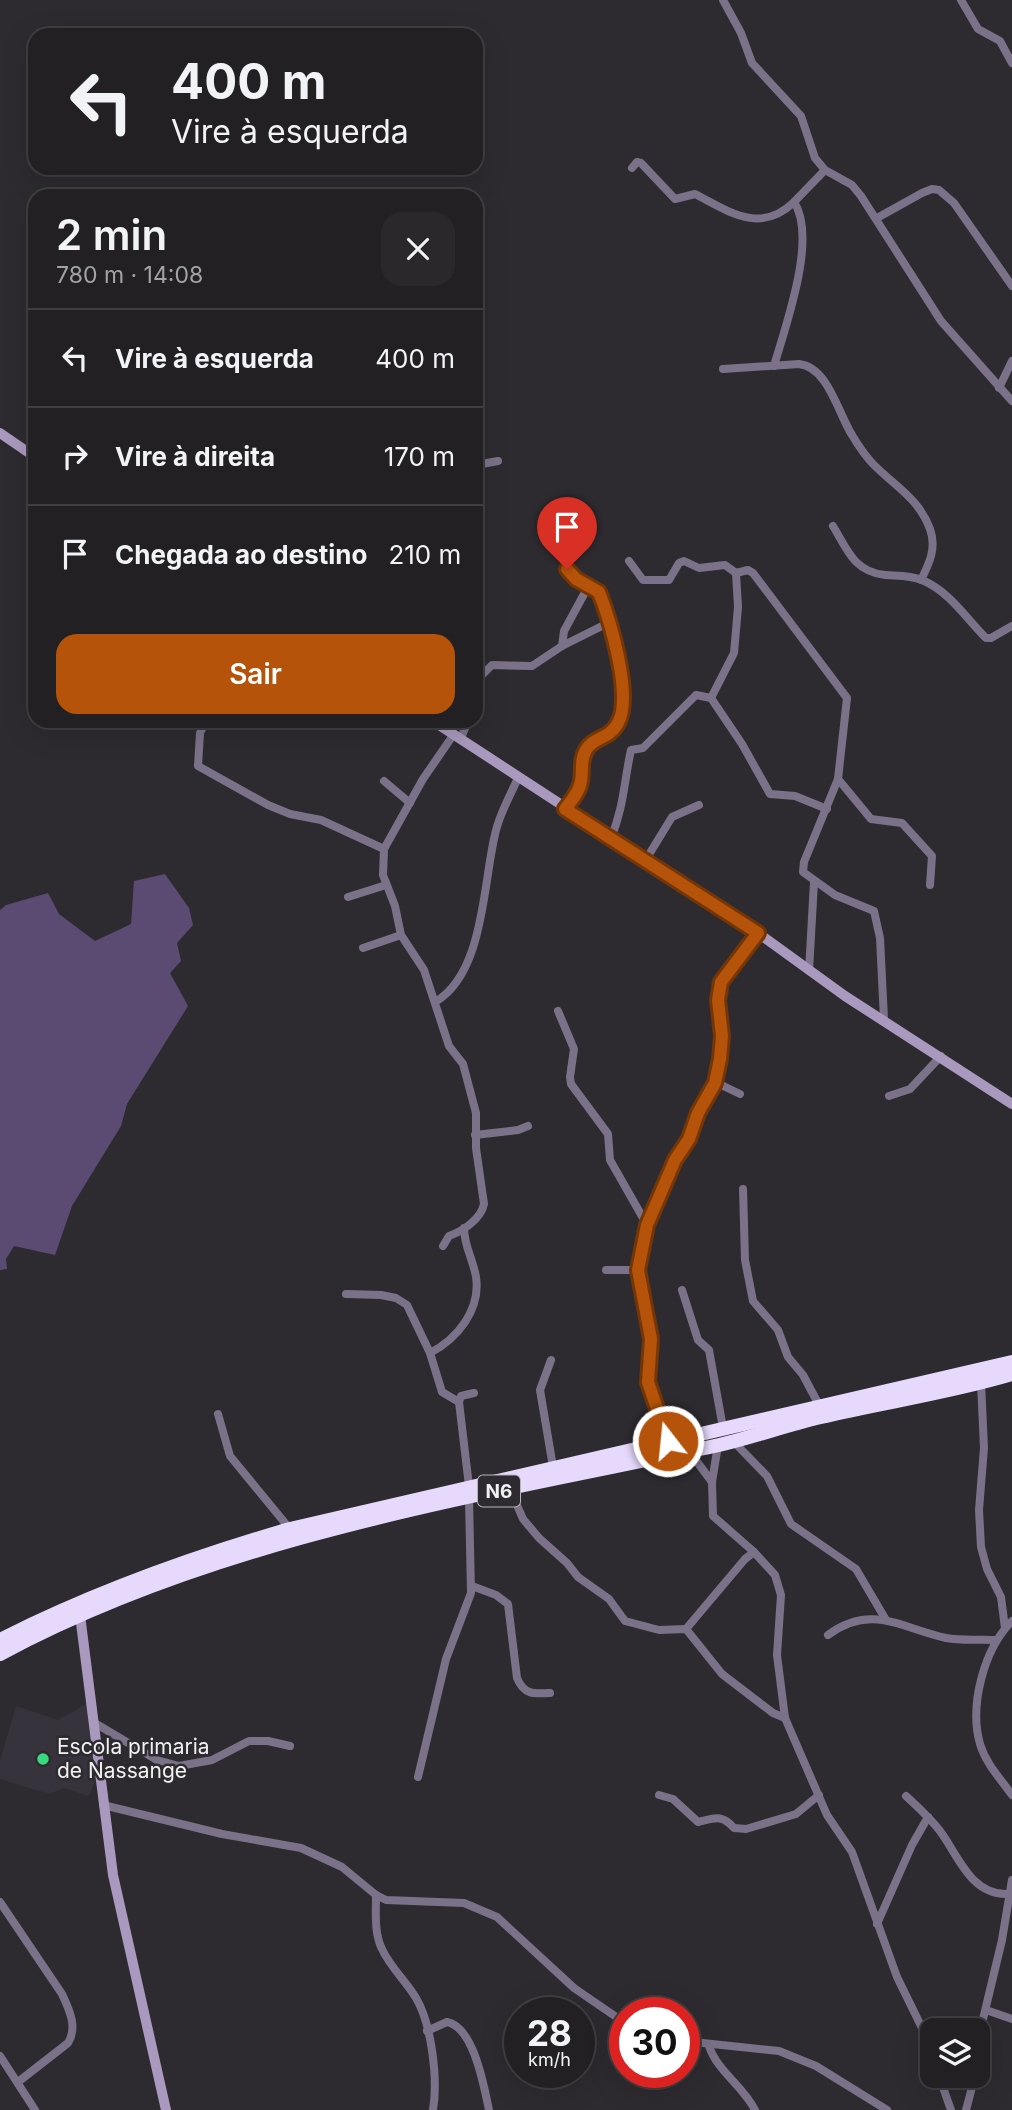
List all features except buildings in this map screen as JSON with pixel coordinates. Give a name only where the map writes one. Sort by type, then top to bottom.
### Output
[{"type":"highway","name":"N6","points":[[0,1654],[122,1596],[237,1556],[553,1467],[1012,1363]]},
{"type":"highway","name":"N6","points":[[0,1640],[58,1610],[116,1587],[221,1549],[290,1529],[469,1492],[509,1489],[718,1445],[821,1417],[1012,1374]]},
{"type":"street","points":[[723,0],[741,33],[752,64],[797,110],[815,158],[825,170],[852,186],[877,218],[942,321],[1012,401]]},
{"type":"street","points":[[961,0],[978,29],[1000,41],[1012,63]]},
{"type":"street","points":[[632,168],[637,162],[641,163],[675,198],[690,193],[722,211],[767,218],[779,215],[825,170]]},
{"type":"street","points":[[877,218],[922,193],[932,189],[939,190],[954,203],[1012,286]]},
{"type":"street","points":[[774,366],[791,307],[803,244],[802,221],[794,202]]},
{"type":"street","points":[[999,388],[1012,362]]},
{"type":"street","points":[[723,369],[807,365],[813,369],[826,385],[842,419],[861,449],[874,465],[921,508],[932,533],[933,551],[922,580]]},
{"type":"street","points":[[0,433],[28,452]]},
{"type":"street","points":[[483,464],[498,461]]},
{"type":"street","points":[[832,526],[858,566],[871,573],[902,575],[922,580],[948,596],[986,638],[1012,626]]},
{"type":"street","points":[[555,539],[566,552],[569,575],[599,592],[615,635],[620,665],[620,720],[610,736],[588,747],[583,757],[581,784],[565,809]]},
{"type":"street","points":[[629,561],[643,580],[669,580],[681,561],[699,568],[725,565],[736,573]]},
{"type":"street","points":[[736,573],[748,570],[753,573],[788,623],[845,694],[845,734],[838,779],[803,868],[805,875],[814,882],[835,895],[869,908],[877,918],[884,1019]]},
{"type":"street","points":[[711,698],[734,653],[738,607],[736,573]]},
{"type":"street","points":[[562,646],[564,631],[589,585]]},
{"type":"street","points":[[483,674],[492,665],[531,666],[562,646],[610,622]]},
{"type":"street","points":[[611,838],[628,778],[631,750],[643,748],[696,695],[711,698],[742,744],[770,794],[795,796],[827,809]]},
{"type":"street","points":[[202,728],[198,766],[268,805],[290,814],[312,817],[384,849]]},
{"type":"street","points":[[444,728],[758,933],[809,971],[1012,1104]]},
{"type":"street","points":[[443,1246],[449,1236],[464,1228],[482,1212],[484,1204],[475,1135],[475,1113],[463,1064],[449,1045],[424,970],[401,935],[395,905],[383,875],[384,849],[410,803],[463,728]]},
{"type":"street","points":[[435,1002],[452,990],[470,956],[478,931],[494,839],[501,814],[518,778]]},
{"type":"street","points":[[838,779],[870,818],[902,823],[932,856],[930,885]]},
{"type":"street","points":[[384,781],[410,803]]},
{"type":"street","points":[[645,861],[672,817],[699,805]]},
{"type":"street","points":[[809,971],[814,882]]},
{"type":"street","points":[[348,897],[386,885]]},
{"type":"street","points":[[668,1441],[648,1382],[651,1339],[638,1270],[647,1225],[675,1160],[689,1139],[698,1113],[715,1083],[722,1036],[718,1000],[721,982],[758,933]]},
{"type":"street","points":[[363,948],[401,935]]},
{"type":"street","points":[[558,1011],[574,1048],[571,1084],[608,1133],[610,1160],[647,1225]]},
{"type":"street","points":[[889,1096],[910,1089],[941,1056]]},
{"type":"street","points":[[715,1083],[740,1094]]},
{"type":"street","points":[[475,1135],[518,1130],[528,1125]]},
{"type":"street","points":[[743,1189],[745,1260],[753,1301],[778,1330],[788,1357],[803,1375],[819,1405]]},
{"type":"street","points":[[430,1353],[446,1345],[466,1324],[476,1290],[476,1277],[464,1239],[464,1228]]},
{"type":"street","points":[[606,1270],[638,1270]]},
{"type":"street","points":[[682,1290],[698,1340],[709,1350],[723,1428]]},
{"type":"street","points":[[346,1294],[381,1295],[402,1301],[418,1324],[442,1392],[459,1402]]},
{"type":"street","points":[[551,1360],[540,1390],[553,1467]]},
{"type":"street","points":[[981,1383],[984,1448],[979,1510],[981,1547],[987,1569],[1001,1597],[1005,1628]]},
{"type":"street","points":[[418,1777],[446,1659],[467,1609],[471,1586],[469,1492],[459,1402],[460,1397],[474,1393]]},
{"type":"street","points":[[218,1414],[230,1456],[290,1529]]},
{"type":"street","points":[[733,1441],[767,1476],[791,1524],[816,1544],[856,1569],[887,1620]]},
{"type":"street","points":[[718,1445],[712,1482],[713,1517],[770,1567],[781,1595],[777,1655],[785,1718],[827,1815],[852,1852],[897,1977],[920,2025]]},
{"type":"street","points":[[688,1451],[712,1482]]},
{"type":"street","points":[[509,1489],[523,1519],[539,1538],[568,1563],[578,1577],[609,1599],[625,1620],[659,1630],[686,1629],[745,1559],[754,1552]]},
{"type":"street","points":[[471,1586],[496,1595],[508,1604],[520,1687],[531,1694],[550,1693]]},
{"type":"street","points":[[80,1615],[103,1805],[118,1900],[166,2110]]},
{"type":"street","points":[[828,1635],[841,1625],[856,1620],[887,1620],[944,1637],[995,1640]]},
{"type":"street","points":[[1012,1621],[995,1640],[978,1697],[978,1730],[987,1760],[1012,1795]]},
{"type":"street","points":[[686,1629],[722,1674],[773,1713],[785,1718]]},
{"type":"street","points":[[93,1722],[157,1760],[179,1766],[212,1760],[249,1741],[268,1741],[290,1746]]},
{"type":"street","points":[[659,1795],[682,1805],[698,1822],[719,1816],[727,1819],[734,1828],[746,1829],[796,1815],[819,1795]]},
{"type":"street","points":[[906,1796],[942,1833],[960,1866],[990,1893],[1008,1894]]},
{"type":"street","points":[[103,1805],[222,1834],[301,1849],[342,1867],[376,1895],[402,1902],[464,1903],[496,1917],[574,1988],[609,2012]]},
{"type":"street","points":[[877,1924],[912,1845],[929,1817]]},
{"type":"street","points":[[984,2018],[1002,1940],[1012,1880]]},
{"type":"street","points":[[376,1895],[377,1930],[381,1947],[417,2000],[427,2031],[436,2090],[433,2110]]},
{"type":"street","points":[[0,1902],[62,1994],[73,2028],[73,2035],[68,2043],[18,2082]]},
{"type":"street","points":[[986,2010],[1012,2019]]},
{"type":"street","points":[[427,2031],[447,2022],[458,2026],[472,2047],[489,2110]]},
{"type":"street","points":[[700,2044],[759,2047],[779,2051],[816,2066],[887,2110]]},
{"type":"street","points":[[709,2046],[716,2060],[755,2110]]},
{"type":"street","points":[[0,2056],[35,2110]]},
{"type":"street","points":[[943,2088],[951,2110]]},
{"type":"street","points":[[966,2110],[972,2088]]},
{"type":"shaded area","points":[[165,874],[189,908],[193,925],[177,943],[181,961],[170,973],[188,1006],[127,1104],[121,1126],[72,1206],[55,1255],[14,1246],[6,1259],[7,1269],[0,1270],[0,910],[6,905],[48,893],[59,914],[95,941],[131,924],[134,881]]},
{"type":"shaded area","points":[[88,1703],[97,1776],[89,1796],[64,1788],[49,1794],[0,1779],[0,1761],[16,1706],[58,1720]]},
{"type":"place","name":"Escola primaria de Nassange","points":[[43,1759]]},
{"type":"route","points":[[567,569],[569,575],[599,592],[615,635],[620,665],[622,712],[610,736],[593,742],[588,747],[583,757],[581,784],[565,809],[758,933],[721,982],[718,1000],[722,1036],[715,1083],[698,1113],[689,1139],[675,1160],[659,1203],[647,1225],[638,1270],[651,1339],[648,1382],[658,1404],[658,1414],[668,1441]]}]
